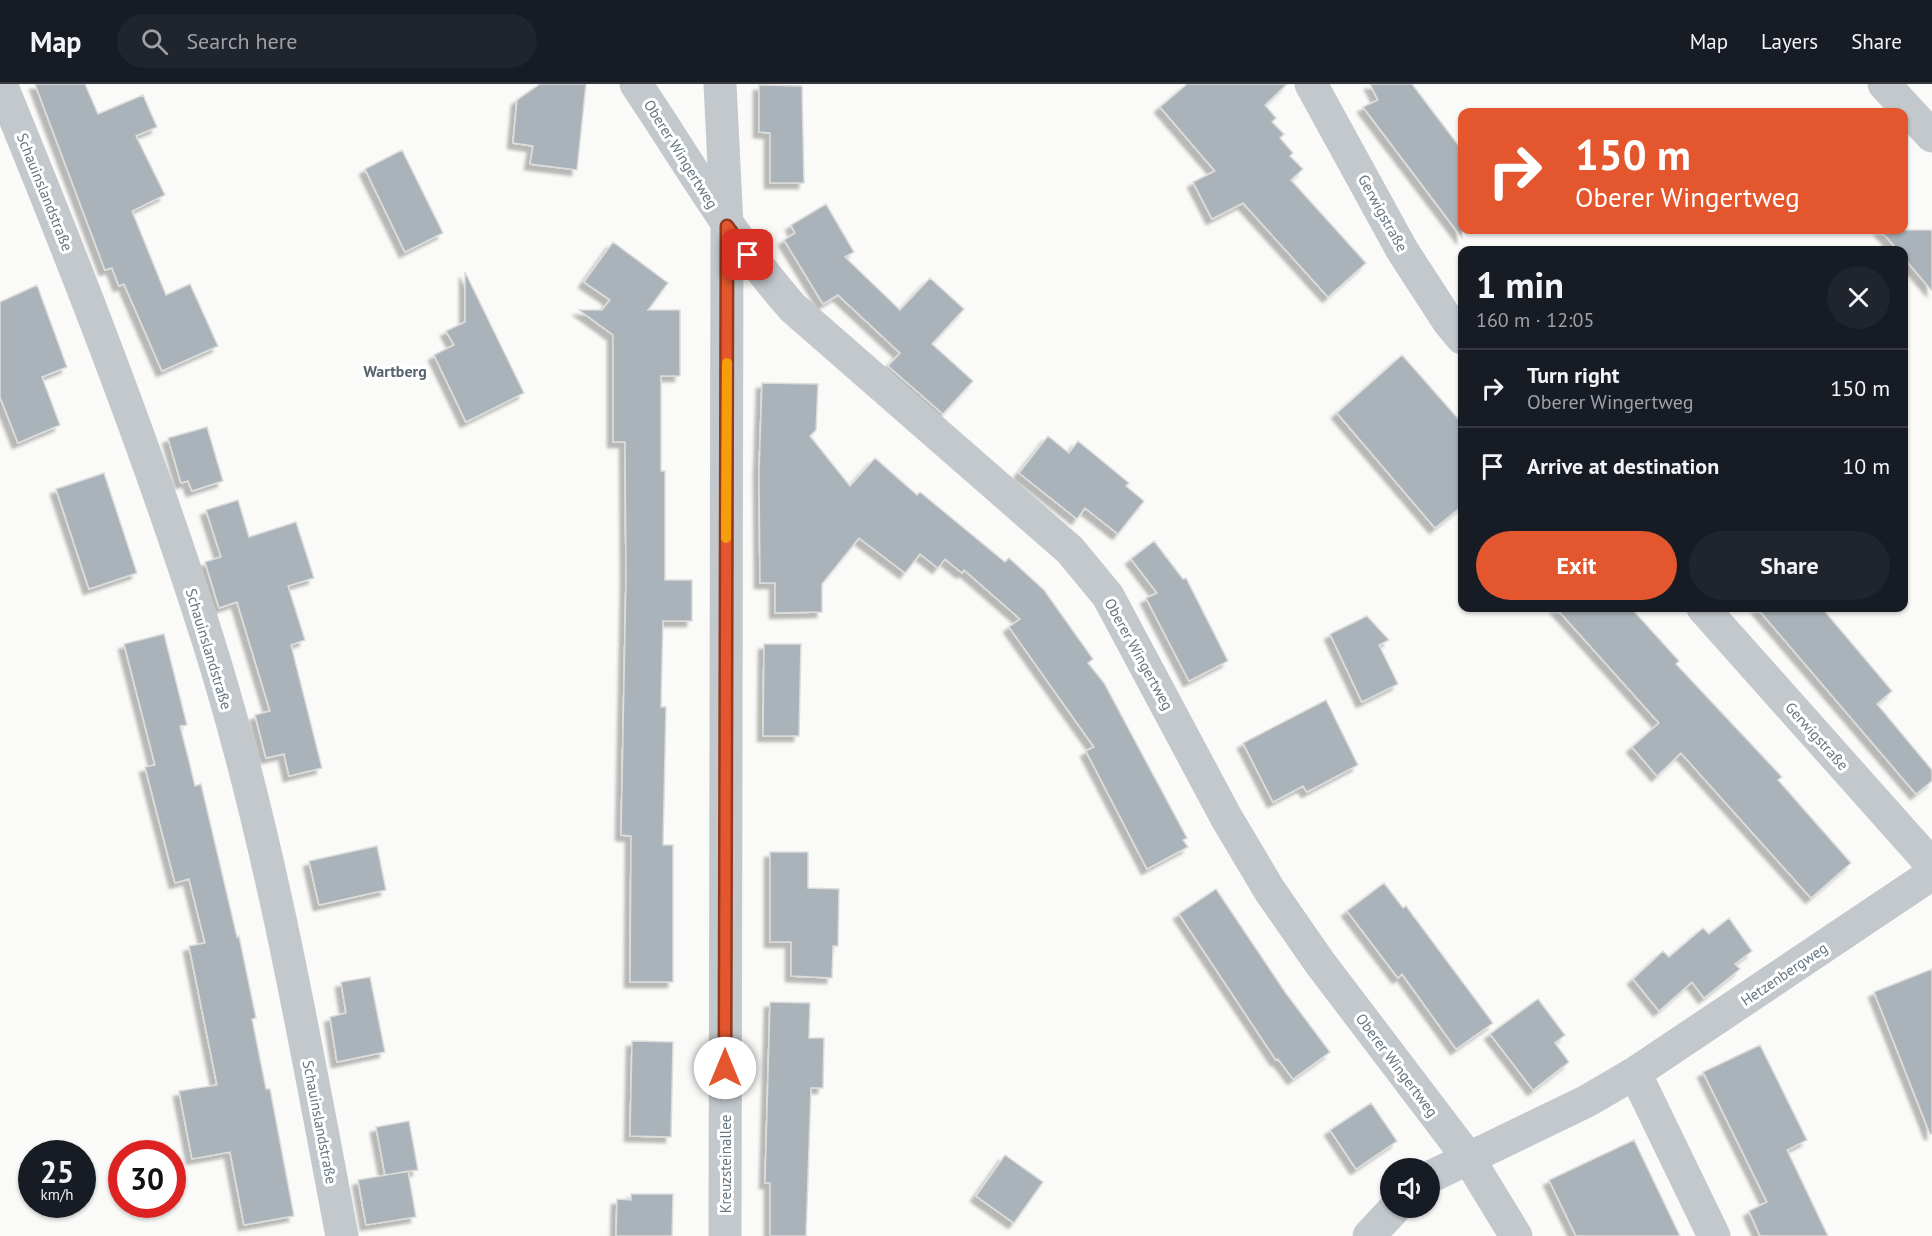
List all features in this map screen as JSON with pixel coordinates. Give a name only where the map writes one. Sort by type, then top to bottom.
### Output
[{"type":"street","name":"Schauinslandstraße","points":[[1,84],[134,419],[208,641],[248,784],[279,917],[342,1236]]},
{"type":"street","name":"Oberer Wingertweg","points":[[636,84],[727,226],[758,269],[793,308],[1070,550],[1108,596],[1226,817],[1270,891],[1342,992],[1469,1159],[1516,1236]]},
{"type":"street","name":"Kreuzsteinallee","points":[[720,84],[727,226],[725,1236]]},
{"type":"street","name":"Gerwigstraße","points":[[1311,84],[1402,250],[1458,333]]},
{"type":"street","points":[[1884,84],[1906,108]]},
{"type":"street","points":[[1908,110],[1932,136]]},
{"type":"street","name":"Gerwigstraße","points":[[1707,612],[1932,865]]},
{"type":"street","name":"Hetzenbergweg","points":[[1440,1172],[1587,1101],[1635,1073],[1932,874]]},
{"type":"street","points":[[1635,1073],[1714,1236]]},
{"type":"street","points":[[1369,1236],[1386,1218]]},
{"type":"building","points":[[35,84],[85,84],[98,114],[143,95],[157,127],[136,136],[165,195],[132,211],[166,295],[190,284],[218,346],[162,371],[124,284],[119,286],[112,268],[105,270]]},
{"type":"building","points":[[540,84],[586,84],[577,170],[530,164],[533,146],[513,143],[517,100]]},
{"type":"building","points":[[1187,84],[1287,84],[1265,105],[1276,118],[1272,122],[1284,134],[1280,138],[1293,153],[1290,156],[1303,169],[1291,180],[1366,263],[1328,297],[1243,203],[1212,219],[1193,182],[1215,171],[1160,107]]},
{"type":"building","points":[[1370,84],[1412,84],[1458,145],[1458,233],[1363,107],[1378,100]]},
{"type":"building","points":[[759,85],[802,86],[804,183],[770,183],[770,133],[759,132]]},
{"type":"building","points":[[402,150],[443,233],[405,252],[365,169]]},
{"type":"building","points":[[826,204],[854,252],[845,257],[900,310],[930,278],[964,309],[932,344],[973,381],[943,414],[888,366],[900,353],[838,295],[823,304],[784,240],[795,233],[791,225]]},
{"type":"building","points":[[1908,230],[1932,230],[1932,291],[1908,263],[1908,246],[1894,246],[1884,234],[1908,234]]},
{"type":"building","points":[[613,242],[668,283],[648,310],[680,310],[680,376],[661,376],[661,471],[665,471],[665,580],[692,580],[692,621],[663,621],[661,707],[666,707],[663,845],[673,845],[673,982],[630,982],[631,836],[621,835],[626,579],[625,442],[613,442],[613,335],[579,310],[602,310],[610,300],[584,282]]},
{"type":"building","points":[[465,272],[524,393],[466,422],[434,355],[454,345],[446,331],[465,322]]},
{"type":"building","points":[[37,285],[67,367],[42,377],[60,425],[18,443],[0,397],[0,302]]},
{"type":"building","points":[[1402,355],[1458,418],[1458,509],[1435,528],[1337,413]]},
{"type":"building","points":[[762,383],[818,384],[816,430],[810,436],[850,486],[875,458],[917,495],[920,492],[1005,562],[1009,558],[1044,590],[1093,659],[1088,663],[1104,683],[1187,838],[1183,840],[1188,847],[1147,869],[1086,751],[1094,747],[1009,627],[1020,619],[964,570],[962,573],[945,559],[938,568],[920,554],[905,573],[859,538],[822,584],[822,612],[775,613],[775,583],[760,583],[759,472]]},
{"type":"building","points":[[207,427],[223,481],[192,491],[188,481],[181,483],[168,438]]},
{"type":"building","points":[[1048,436],[1069,453],[1078,441],[1129,483],[1126,486],[1144,501],[1118,534],[1085,508],[1077,519],[1019,473]]},
{"type":"building","points":[[104,473],[137,573],[89,589],[56,489]]},
{"type":"building","points":[[238,500],[249,537],[296,522],[314,578],[288,586],[305,640],[291,645],[322,768],[289,776],[284,754],[266,758],[255,715],[270,711],[237,602],[219,608],[205,562],[221,557],[206,510]]},
{"type":"building","points":[[1154,541],[1183,579],[1186,578],[1228,661],[1189,681],[1146,598],[1157,593],[1131,559]]},
{"type":"building","points":[[1560,612],[1635,612],[1679,661],[1676,664],[1782,777],[1778,780],[1851,863],[1811,898],[1681,753],[1657,776],[1632,747],[1659,723]]},
{"type":"building","points":[[1760,612],[1825,612],[1892,691],[1877,704],[1932,770],[1932,781],[1916,794]]},
{"type":"building","points":[[1367,616],[1389,640],[1379,645],[1398,684],[1362,702],[1330,634]]},
{"type":"building","points":[[164,634],[187,725],[180,726],[195,786],[201,784],[237,937],[239,936],[256,1018],[252,1019],[266,1089],[270,1089],[294,1216],[244,1225],[230,1152],[192,1159],[179,1091],[217,1085],[189,946],[205,943],[189,879],[175,883],[145,767],[155,765],[124,644]]},
{"type":"building","points":[[764,644],[801,644],[799,736],[763,736]]},
{"type":"building","points":[[1326,700],[1358,765],[1307,792],[1303,786],[1273,802],[1243,743]]},
{"type":"building","points":[[377,846],[386,890],[319,905],[309,861]]},
{"type":"building","points":[[770,852],[808,852],[808,888],[839,889],[838,946],[833,946],[832,978],[791,976],[791,942],[770,942]]},
{"type":"building","points":[[1384,883],[1403,908],[1406,906],[1493,1023],[1456,1049],[1402,974],[1398,978],[1347,911]]},
{"type":"building","points":[[1216,889],[1285,992],[1330,1052],[1293,1079],[1278,1059],[1276,1060],[1179,914]]},
{"type":"building","points":[[1729,918],[1752,951],[1735,964],[1740,969],[1704,998],[1692,982],[1659,1011],[1633,979],[1663,951],[1669,957],[1703,928],[1709,934]]},
{"type":"building","points":[[1932,969],[1932,1134],[1930,1134],[1874,992]]},
{"type":"building","points":[[370,977],[385,1052],[337,1062],[330,1017],[346,1013],[341,982]]},
{"type":"building","points":[[1538,999],[1565,1035],[1555,1043],[1569,1062],[1533,1090],[1490,1034]]},
{"type":"building","points":[[770,1002],[810,1003],[809,1038],[824,1038],[823,1088],[811,1088],[806,1236],[770,1236],[770,1183],[765,1183]]},
{"type":"building","points":[[632,1041],[673,1042],[671,1137],[630,1136]]},
{"type":"building","points":[[1760,1045],[1807,1140],[1787,1150],[1828,1236],[1760,1236],[1749,1211],[1767,1202],[1703,1072]]},
{"type":"building","points":[[1371,1103],[1397,1141],[1356,1169],[1330,1130]]},
{"type":"building","points":[[409,1121],[418,1170],[385,1175],[376,1127]]},
{"type":"building","points":[[1634,1140],[1680,1236],[1576,1236],[1549,1180]]},
{"type":"building","points":[[1005,1155],[1043,1182],[1014,1223],[976,1196]]},
{"type":"building","points":[[408,1171],[416,1217],[366,1225],[358,1180]]},
{"type":"building","points":[[631,1194],[673,1194],[672,1236],[616,1236],[617,1199],[631,1200]]},
{"type":"slow traffic","points":[[726,538],[727,363]]},
{"type":"district","name":"Wartberg","points":[[395,371]]},
{"type":"route","points":[[725,1068],[727,226],[748,255]]}]
